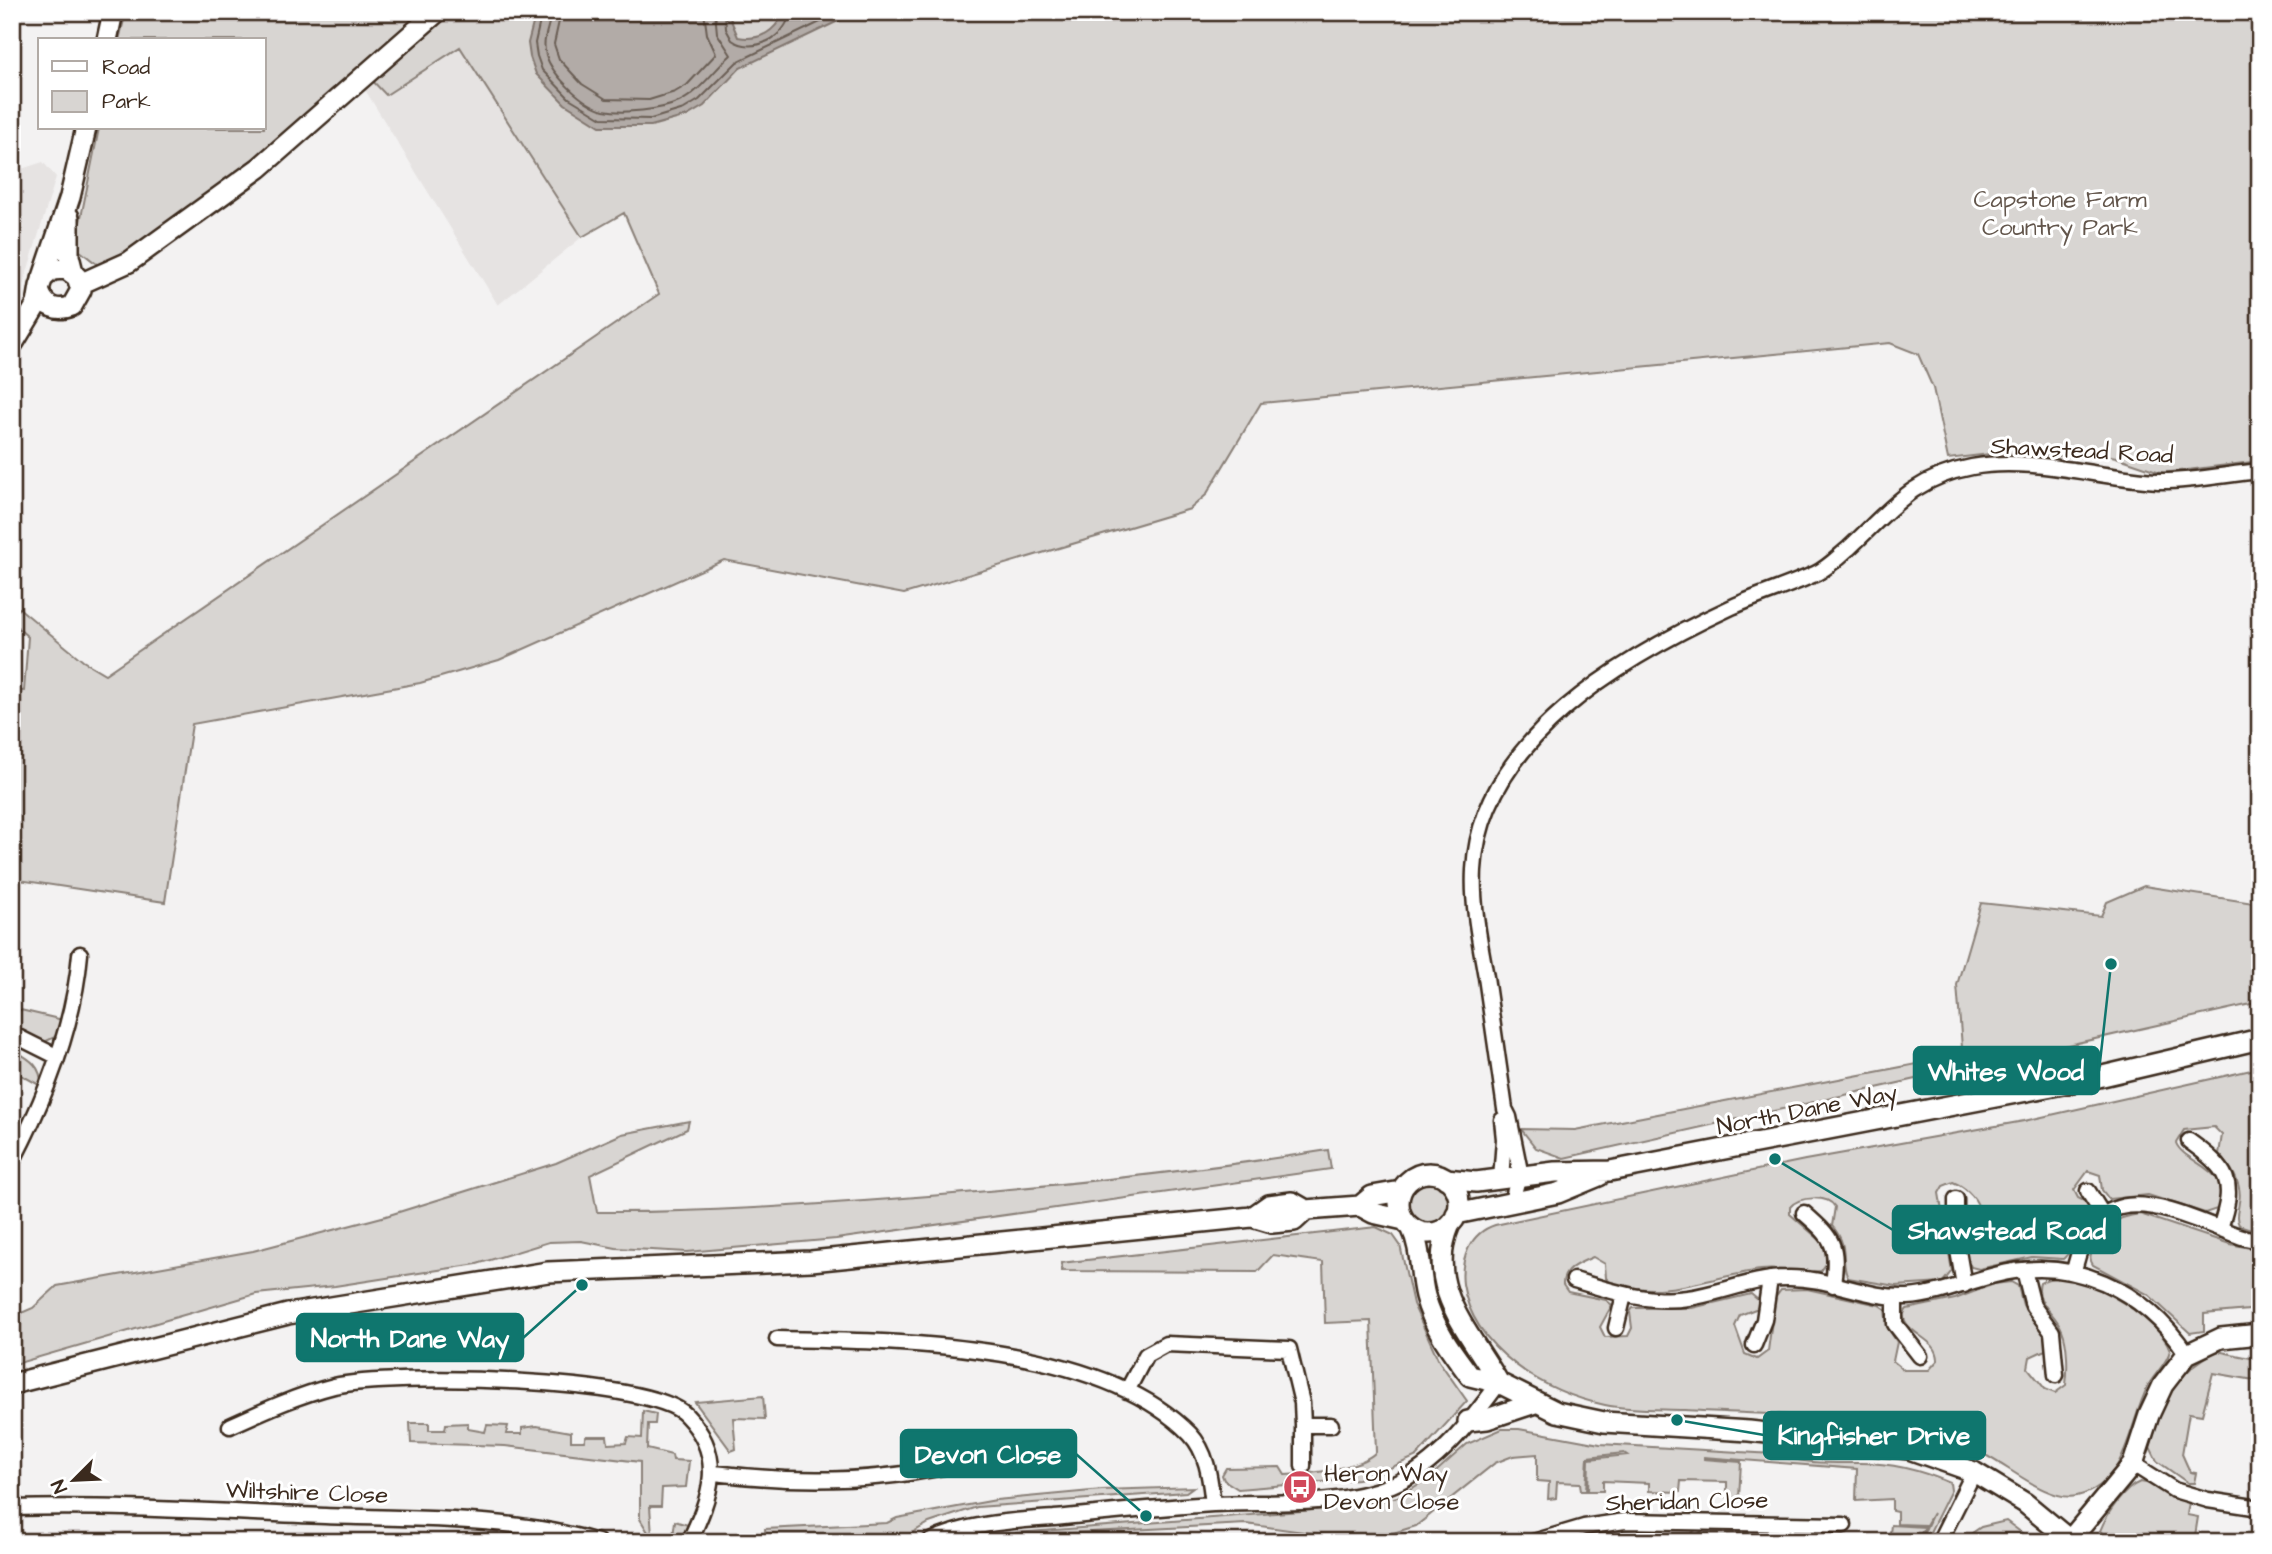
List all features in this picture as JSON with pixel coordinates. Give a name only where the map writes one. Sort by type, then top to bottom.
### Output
[{"type":"street","points":[[107,38],[113,12]]},
{"type":"street","points":[[41,286],[52,270],[76,278],[129,262],[259,168],[437,12]]},
{"type":"street","points":[[13,342],[37,304],[70,197],[86,130]]},
{"type":"street","points":[[13,342],[59,309],[76,302],[76,278],[68,238],[70,197]]},
{"type":"street","points":[[41,286],[47,304],[59,309]]},
{"type":"street","name":"Shawstead Road","points":[[1512,1201],[1504,1145],[1502,1118],[1505,1109],[1476,916],[1475,854],[1483,820],[1501,780],[1525,747],[1559,712],[1683,632],[1751,599],[1822,570],[1908,491],[1927,479],[1973,466],[2010,465],[2160,481],[2260,471]]},
{"type":"street","points":[[12,1162],[31,1127],[56,1056],[77,990],[80,954]]},
{"type":"street","points":[[12,1034],[56,1056]]},
{"type":"street","name":"North Dane Way","points":[[1446,1179],[1469,1182],[1555,1172],[1610,1171],[2094,1078],[2260,1038]]},
{"type":"street","points":[[2189,1141],[2213,1160],[2225,1177],[2229,1201],[2220,1228]]},
{"type":"street","name":"North Dane Way","points":[[1453,1219],[1512,1201],[1558,1193],[1610,1171]]},
{"type":"street","points":[[1499,1383],[1456,1317],[1448,1293],[1442,1260],[1445,1237],[1453,1219],[1457,1195],[1446,1179],[1434,1174],[1421,1174],[1409,1181],[1401,1191],[1400,1210],[1417,1240],[1426,1300],[1446,1343],[1471,1377],[1499,1383],[1557,1412],[1604,1422],[1749,1431],[1900,1447],[1938,1457],[1974,1472],[2025,1503],[2071,1541],[2133,1464],[2158,1395],[2187,1354],[2221,1338],[2260,1334]]},
{"type":"street","points":[[1360,1206],[1372,1196],[1401,1191]]},
{"type":"street","points":[[2088,1191],[2103,1215]]},
{"type":"street","points":[[1956,1199],[1956,1239],[1964,1286]]},
{"type":"street","points":[[12,1384],[288,1314],[522,1276],[811,1261],[1252,1217],[1269,1205],[1292,1202],[1306,1210],[1360,1206],[1431,1233],[1453,1219]]},
{"type":"street","points":[[2074,1271],[2083,1240],[2103,1215],[2120,1206],[2154,1205],[2260,1240]]},
{"type":"street","points":[[1804,1213],[1824,1231],[1834,1246],[1833,1285]]},
{"type":"street","points":[[2024,1270],[2033,1306],[2052,1332],[2056,1375]]},
{"type":"street","points":[[1574,1280],[1624,1295],[1679,1299],[1770,1279],[1800,1278],[1895,1297],[1926,1295],[1964,1286],[1993,1275],[2024,1270],[2074,1271],[2135,1297],[2164,1322],[2187,1354]]},
{"type":"street","points":[[1754,1345],[1764,1320],[1770,1279]]},
{"type":"street","points":[[1616,1328],[1624,1295]]},
{"type":"street","points":[[1895,1297],[1895,1324],[1920,1356]]},
{"type":"street","points":[[777,1339],[914,1344],[1003,1354],[1041,1360],[1127,1391],[1149,1402],[1192,1435],[1207,1462],[1213,1504]]},
{"type":"street","points":[[1127,1391],[1146,1355],[1166,1344],[1289,1349],[1302,1403],[1303,1466]]},
{"type":"street","points":[[230,1426],[335,1386],[400,1378],[460,1378],[552,1385],[657,1400],[685,1413],[707,1444],[714,1473],[689,1542]]},
{"type":"street","points":[[929,1542],[945,1534],[999,1523],[1213,1504],[1357,1496],[1394,1484],[1426,1465],[1468,1421],[1499,1383]]},
{"type":"street","points":[[1468,1421],[1487,1419],[1535,1403]]},
{"type":"street","points":[[1303,1425],[1331,1425]]},
{"type":"street","points":[[714,1473],[763,1479],[884,1475],[945,1466],[997,1443]]},
{"type":"street","points":[[2133,1464],[2174,1490],[2208,1500],[2260,1508]]},
{"type":"street","points":[[1939,1542],[1974,1472]]},
{"type":"street","name":"Wiltshire Close","points":[[12,1508],[166,1510],[462,1521],[567,1533],[598,1542]]},
{"type":"street","name":"Sheridan Close","points":[[1533,1542],[1595,1524],[1625,1521],[1844,1525]]},
{"type":"shaded area","points":[[460,47],[582,237],[498,305],[362,85],[369,77],[386,95]]},
{"type":"shaded area","points":[[43,162],[56,177],[12,322],[12,172]]},
{"type":"green space","points":[[126,12],[423,12],[283,138],[137,251],[98,265],[75,247],[99,130],[266,130],[266,38],[120,38]]},
{"type":"green space","name":"Capstone Farm Country Park","points":[[449,12],[1045,12],[1080,22],[1217,18],[1219,12],[2260,12],[2260,461],[2163,473],[2096,453],[2084,457],[1998,453],[1948,459],[1933,388],[1918,354],[1890,343],[1261,403],[1206,495],[1190,509],[904,594],[724,560],[499,660],[420,683],[192,724],[165,902],[12,879],[12,690],[24,691],[28,637],[12,623],[12,610],[19,608],[83,661],[105,674],[659,294],[624,213],[582,237],[460,47],[386,95],[369,77]]},
{"type":"green space","points":[[2144,886],[2260,904],[2260,1002],[1564,1158],[1536,1148],[1521,1129],[1575,1130],[1927,1062],[1962,1047],[1957,985],[1981,903],[2101,916],[2107,902]]},
{"type":"green space","points":[[12,1008],[63,1020],[55,1037],[40,1044],[12,1028]]},
{"type":"green space","points":[[12,1049],[37,1068],[41,1086],[12,1070]]},
{"type":"green space","points":[[2260,1068],[2260,1232],[2239,1225],[2238,1182],[2219,1154],[2222,1135],[2214,1127],[2184,1130],[2176,1143],[2189,1157],[2207,1169],[2221,1185],[2222,1196],[2217,1209],[2205,1213],[2148,1195],[2109,1199],[2102,1190],[2100,1175],[2088,1171],[2074,1190],[2078,1198],[2088,1203],[2088,1207],[2075,1241],[2063,1259],[2032,1257],[1979,1269],[1971,1267],[1966,1256],[1963,1227],[1978,1216],[1978,1205],[1968,1191],[1953,1182],[1943,1186],[1939,1193],[1952,1271],[1942,1283],[1896,1286],[1848,1278],[1843,1247],[1832,1226],[1835,1207],[1826,1200],[1813,1198],[1794,1203],[1790,1207],[1790,1214],[1822,1242],[1828,1261],[1821,1271],[1761,1270],[1669,1288],[1631,1288],[1611,1283],[1606,1278],[1605,1264],[1593,1257],[1572,1267],[1563,1279],[1563,1285],[1568,1292],[1606,1300],[1612,1305],[1600,1327],[1605,1337],[1628,1336],[1632,1328],[1630,1312],[1633,1308],[1692,1308],[1751,1294],[1758,1300],[1758,1308],[1740,1315],[1735,1326],[1745,1354],[1757,1359],[1768,1351],[1775,1298],[1781,1290],[1807,1289],[1879,1305],[1885,1309],[1887,1327],[1897,1342],[1893,1361],[1904,1370],[1929,1370],[1938,1360],[1933,1347],[1906,1322],[1903,1315],[1907,1309],[1955,1299],[1994,1284],[2011,1282],[2018,1286],[2023,1305],[2045,1336],[2045,1350],[2030,1357],[2028,1368],[2045,1389],[2055,1393],[2066,1385],[2066,1349],[2059,1324],[2040,1296],[2040,1283],[2054,1279],[2072,1280],[2092,1287],[2133,1309],[2163,1337],[2170,1350],[2141,1401],[2117,1466],[2107,1479],[2094,1489],[2077,1496],[2065,1497],[2040,1488],[1977,1451],[1945,1439],[1901,1428],[1813,1417],[1624,1408],[1582,1399],[1536,1379],[1497,1348],[1481,1329],[1463,1284],[1463,1265],[1469,1248],[1479,1234],[1495,1225],[1805,1160],[2024,1121]]},
{"type":"green space","points":[[689,1121],[687,1129],[590,1175],[597,1212],[756,1208],[968,1193],[1174,1172],[1328,1150],[1331,1169],[836,1239],[687,1252],[616,1248],[581,1241],[549,1242],[477,1264],[335,1286],[256,1294],[12,1365],[12,1317],[33,1308],[57,1286],[253,1251],[386,1216],[556,1163],[622,1134]]},
{"type":"green space","points":[[1429,1183],[1443,1189],[1449,1203],[1443,1217],[1429,1223],[1415,1217],[1409,1203],[1415,1189]]},
{"type":"green space","points":[[2140,1214],[2230,1244],[2260,1250],[2260,1309],[2204,1314],[2204,1331],[2190,1333],[2149,1295],[2093,1265],[2091,1254],[2105,1229],[2117,1220]]},
{"type":"green space","points":[[1376,1227],[1393,1235],[1400,1245],[1413,1304],[1439,1361],[1467,1401],[1417,1456],[1358,1479],[1238,1489],[1224,1480],[1222,1475],[1226,1468],[1280,1467],[1285,1475],[1320,1472],[1358,1463],[1376,1452],[1371,1321],[1325,1323],[1323,1262],[1273,1255],[1257,1272],[1062,1271],[1061,1263]]},
{"type":"green space","points":[[2217,1351],[2260,1360],[2260,1381],[2213,1373],[2202,1415],[2189,1413],[2182,1454],[2190,1472],[2196,1473],[2194,1483],[2188,1483],[2157,1461],[2150,1447],[2165,1403],[2172,1391],[2190,1369]]},
{"type":"green space","points":[[763,1396],[765,1419],[733,1418],[736,1449],[731,1451],[695,1402]]},
{"type":"green space","points":[[643,1411],[656,1414],[655,1424],[648,1424],[647,1449],[672,1455],[673,1460],[689,1461],[686,1487],[662,1488],[661,1506],[650,1506],[652,1535],[673,1537],[675,1521],[688,1525],[679,1542],[654,1542],[640,1519],[640,1462],[505,1446],[411,1443],[410,1423],[429,1423],[429,1430],[445,1430],[446,1424],[468,1423],[468,1429],[485,1432],[487,1425],[508,1426],[506,1434],[522,1434],[522,1428],[537,1426],[571,1432],[571,1441],[584,1441],[586,1436],[607,1436],[608,1444],[626,1443],[628,1437],[642,1438]]},
{"type":"green space","points":[[1502,1429],[1519,1429],[1600,1444],[1774,1454],[1816,1462],[1883,1464],[1918,1471],[1940,1479],[1950,1483],[1951,1490],[1925,1542],[1889,1542],[1891,1525],[1925,1527],[1918,1538],[1920,1541],[1933,1513],[1926,1525],[1897,1524],[1897,1512],[1892,1511],[1892,1499],[1856,1501],[1857,1469],[1704,1457],[1741,1462],[1739,1498],[1727,1497],[1727,1482],[1681,1481],[1680,1492],[1649,1491],[1649,1483],[1603,1481],[1603,1491],[1588,1491],[1589,1459],[1627,1455],[1624,1453],[1588,1457],[1586,1491],[1581,1491],[1580,1483],[1557,1482],[1556,1498],[1548,1499],[1549,1482],[1537,1481],[1537,1454],[1513,1456],[1495,1463],[1416,1526],[1377,1538],[1332,1536],[1246,1524],[1013,1536],[1016,1533],[1353,1507],[1397,1497],[1429,1478],[1467,1444]]},
{"type":"green space","points":[[2140,1482],[2189,1502],[2187,1515],[2198,1517],[2194,1542],[2112,1542],[2100,1531],[2116,1503]]},
{"type":"green space","points":[[1193,1487],[1186,1492],[977,1507],[929,1523],[896,1542],[766,1542],[765,1529],[887,1523],[897,1518],[996,1500],[1102,1490]]},
{"type":"green space","points":[[2006,1521],[2034,1542],[1959,1542],[1981,1527]]},
{"type":"green space","points":[[1652,1528],[1697,1529],[1682,1542],[1659,1542],[1652,1534],[1644,1542],[1628,1539],[1616,1542],[1608,1532]]},
{"type":"green space","points":[[1705,1529],[1824,1532],[1823,1542],[1689,1542]]},
{"type":"water","points":[[536,12],[732,12],[730,18],[738,37],[753,38],[771,30],[784,12],[857,12],[740,68],[704,106],[687,116],[651,126],[600,126],[565,104],[536,74],[528,43]]},
{"type":"place","name":"Whites Wood","points":[[2111,964]]},
{"type":"place","name":"Shawstead Road","points":[[1775,1159]]},
{"type":"place","name":"North Dane Way","points":[[582,1285]]},
{"type":"place","name":"Kingfisher Drive","points":[[1677,1420]]},
{"type":"place","name":"Heron Way Devon Close","points":[[1300,1487]]},
{"type":"place","name":"Devon Close","points":[[1146,1516]]}]
